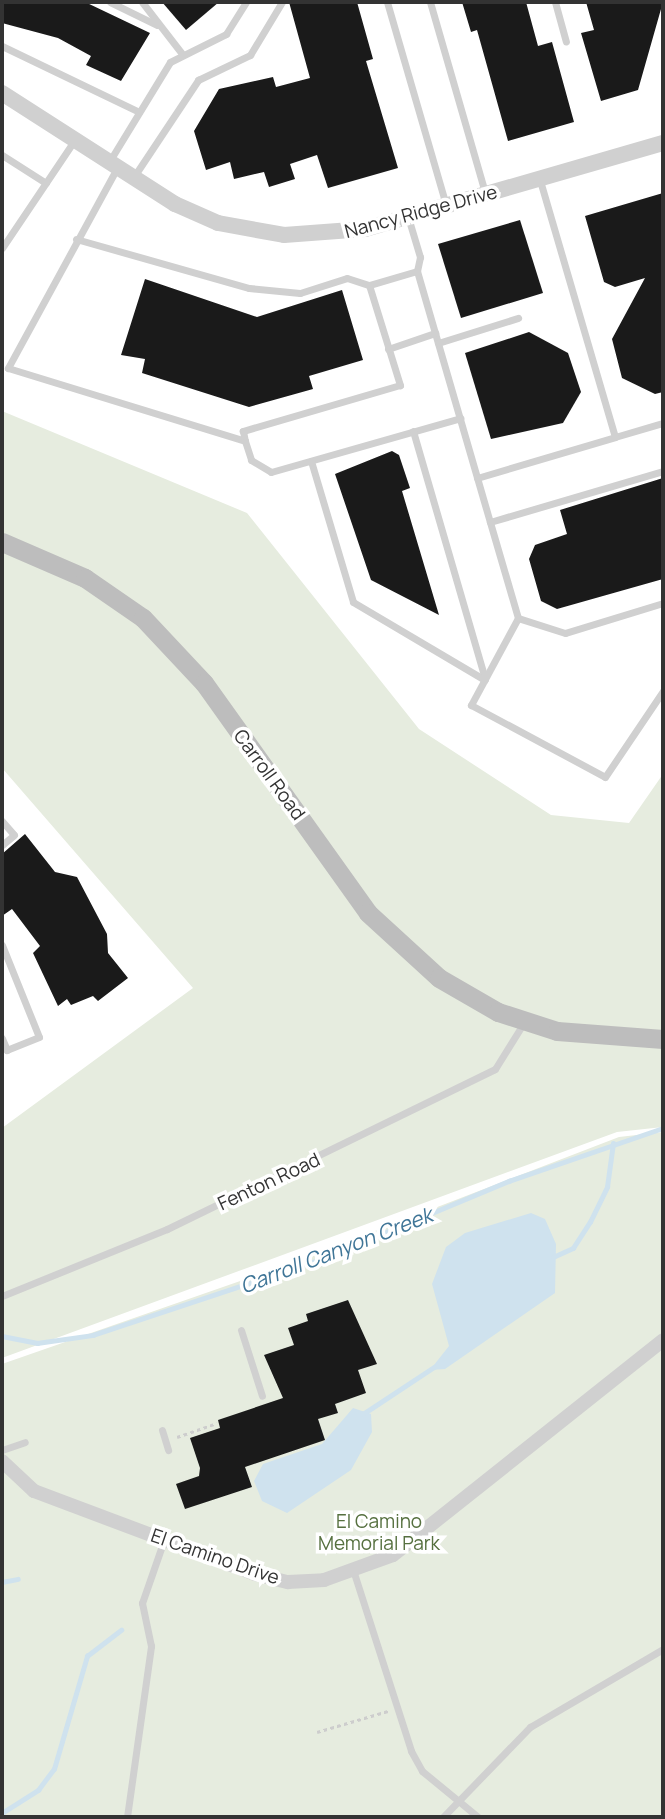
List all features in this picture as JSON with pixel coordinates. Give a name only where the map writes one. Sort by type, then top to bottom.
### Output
[{"type":"main road","name":"Carroll Road","points":[[2,542],[85,579],[143,618],[204,683],[391,938],[439,978],[526,1020],[611,1038],[663,1039]]},
{"type":"street","name":"Nancy Ridge Drive","points":[[2,93],[175,204],[252,232],[324,237],[408,217],[663,144]]},
{"type":"street","name":"El Camino Drive","points":[[2,1460],[23,1476],[34,1491],[272,1580],[307,1582],[354,1573],[393,1555],[663,1340]]},
{"type":"lane","points":[[110,2],[160,27]]},
{"type":"lane","points":[[142,2],[183,55]]},
{"type":"lane","points":[[245,441],[8,368],[139,112],[170,62],[226,34],[246,2]]},
{"type":"lane","points":[[133,178],[198,80],[250,55],[282,2]]},
{"type":"lane","points":[[387,2],[446,206]]},
{"type":"lane","points":[[430,2],[485,195]]},
{"type":"lane","points":[[555,2],[566,42]]},
{"type":"lane","points":[[2,46],[139,112]]},
{"type":"lane","points":[[2,248],[74,141]]},
{"type":"lane","points":[[2,155],[46,183]]},
{"type":"lane","points":[[540,179],[615,437]]},
{"type":"lane","points":[[408,217],[420,257],[417,271],[518,618],[471,705],[605,777],[663,691]]},
{"type":"lane","points":[[76,239],[249,288],[300,293],[347,278],[369,285],[417,271]]},
{"type":"lane","points":[[369,285],[400,385],[243,431],[251,460],[271,472],[460,418]]},
{"type":"lane","points":[[438,343],[517,318]]},
{"type":"lane","points":[[388,349],[435,333]]},
{"type":"lane","points":[[477,478],[663,423]]},
{"type":"lane","points":[[413,431],[485,680]]},
{"type":"lane","points":[[312,461],[353,603],[485,680]]},
{"type":"lane","points":[[490,522],[663,471]]},
{"type":"lane","points":[[518,618],[565,633],[663,603]]},
{"type":"lane","points":[[2,821],[14,835],[2,845]]},
{"type":"lane","points":[[2,945],[39,1037],[7,1050],[2,1038]]},
{"type":"lane","name":"Fenton Road","points":[[2,1296],[167,1229],[495,1069],[526,1020]]},
{"type":"lane","points":[[241,1330],[262,1396]]},
{"type":"lane","points":[[162,1430],[167,1446]]},
{"type":"lane","points":[[2,1450],[24,1442]]},
{"type":"lane","points":[[127,1817],[151,1646],[142,1603],[164,1539]]},
{"type":"lane","points":[[354,1573],[396,1709],[422,1770],[460,1805],[478,1817]]},
{"type":"lane","points":[[443,1817],[460,1805],[507,1745],[530,1727],[663,1649]]},
{"type":"path","points":[[167,1446],[217,1423]]},
{"type":"path","points":[[317,1732],[396,1709]]},
{"type":"green space","points":[[2,411],[247,513],[419,729],[551,815],[629,823],[663,774],[663,1127],[617,1132],[2,1358],[2,1128],[193,988],[2,768]]},
{"type":"green space","name":"El Camino Memorial Park","points":[[663,1132],[663,1817],[2,1817],[2,1364],[292,1263],[619,1137]]},
{"type":"water","points":[[531,1213],[545,1219],[556,1244],[555,1293],[445,1369],[430,1370],[449,1346],[432,1284],[446,1247],[465,1233]]},
{"type":"water","points":[[353,1408],[371,1414],[372,1432],[351,1470],[287,1513],[262,1501],[254,1481],[263,1464],[322,1444]]},
{"type":"building","points":[[2,2],[85,2],[150,33],[121,81],[86,65],[91,56],[58,38],[2,23]]},
{"type":"building","points":[[162,2],[219,2],[186,30]]},
{"type":"building","points":[[289,2],[357,2],[373,59],[366,61],[398,168],[328,188],[317,155],[290,164],[295,179],[269,187],[264,172],[234,179],[230,162],[206,170],[194,131],[219,89],[273,77],[276,87],[310,78]]},
{"type":"building","points":[[462,2],[526,2],[538,46],[552,42],[574,122],[508,141],[477,30],[471,32]]},
{"type":"building","points":[[586,2],[663,2],[638,90],[601,101],[581,33],[594,30]]},
{"type":"building","points":[[663,193],[663,392],[655,394],[622,378],[612,339],[645,278],[615,287],[604,282],[585,216]]},
{"type":"building","points":[[520,220],[543,293],[461,318],[438,244]]},
{"type":"building","points":[[145,279],[257,317],[342,290],[363,360],[309,376],[313,389],[249,407],[142,373],[145,359],[121,355]]},
{"type":"building","points":[[529,332],[568,353],[581,392],[563,423],[491,439],[465,353]]},
{"type":"building","points":[[392,451],[399,455],[410,488],[402,491],[439,615],[371,580],[335,474]]},
{"type":"building","points":[[663,478],[663,579],[557,609],[541,601],[529,559],[535,545],[567,534],[560,510]]},
{"type":"building","points":[[25,834],[55,872],[77,877],[107,934],[108,953],[128,978],[98,1001],[93,996],[71,1005],[67,999],[58,1006],[33,953],[40,946],[12,909],[2,916],[2,854]]},
{"type":"building","points":[[348,1300],[377,1364],[358,1370],[366,1393],[335,1404],[338,1413],[318,1419],[325,1440],[245,1467],[252,1487],[185,1509],[176,1484],[199,1476],[200,1468],[190,1438],[220,1428],[218,1420],[283,1398],[264,1355],[294,1345],[288,1328],[308,1321],[306,1314]]},
{"type":"waterway","name":"Carroll Canyon Creek","points":[[2,1336],[37,1343],[93,1335],[319,1260],[509,1181],[663,1128]]},
{"type":"waterway","points":[[553,1257],[573,1248],[590,1222],[607,1187],[613,1143]]},
{"type":"waterway","points":[[363,1414],[434,1367]]},
{"type":"waterway","points":[[2,1582],[18,1579]]},
{"type":"waterway","points":[[2,1813],[38,1790],[54,1769],[87,1656],[121,1630]]}]
